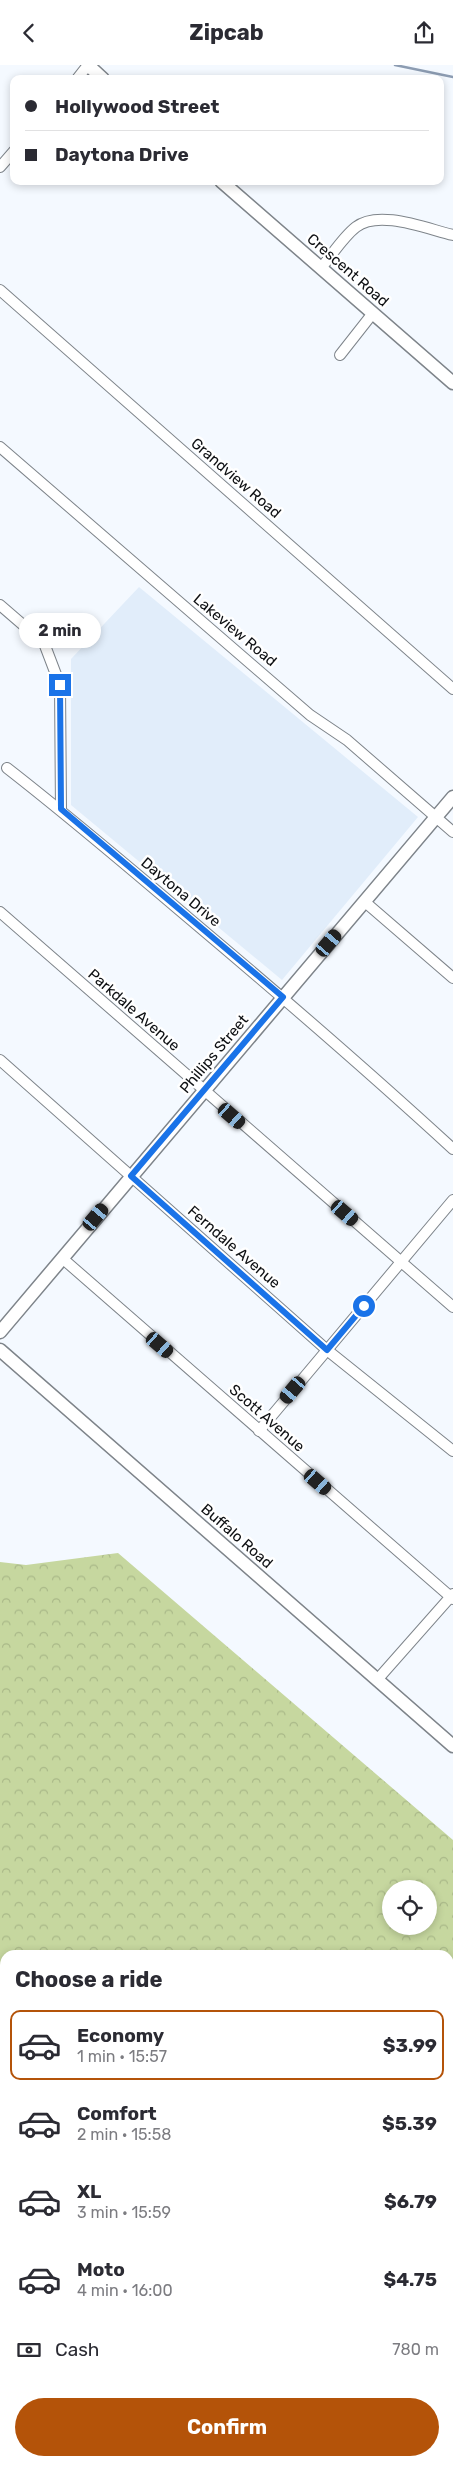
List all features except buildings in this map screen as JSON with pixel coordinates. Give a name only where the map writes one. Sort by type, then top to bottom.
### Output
[{"type":"street","points":[[79,75],[88,65],[99,75]]},
{"type":"street","points":[[0,167],[10,156]]},
{"type":"street","name":"Crescent Road","points":[[226,185],[453,383]]},
{"type":"street","points":[[321,268],[356,227],[371,219],[390,220],[453,235]]},
{"type":"street","name":"Grandview Road","points":[[0,290],[453,689]]},
{"type":"street","points":[[340,355],[374,313]]},
{"type":"street","name":"Lakeview Road","points":[[0,447],[310,715],[347,740],[453,832]]},
{"type":"street","points":[[0,605],[44,643],[60,685],[61,809]]},
{"type":"street","name":"Daytona Drive","points":[[7,768],[61,809],[283,997],[453,1149]]},
{"type":"street","name":"Phillips Street","points":[[0,1332],[453,797]]},
{"type":"street","points":[[365,901],[453,978]]},
{"type":"street","name":"Parkdale Avenue","points":[[0,912],[453,1307]]},
{"type":"street","name":"Ferndale Avenue","points":[[0,1060],[327,1350],[453,1451]]},
{"type":"street","points":[[259,1431],[453,1200]]},
{"type":"street","name":"Scott Avenue","points":[[62,1258],[259,1431],[452,1596]]},
{"type":"street","name":"Buffalo Road","points":[[0,1350],[453,1746]]},
{"type":"street","points":[[377,1680],[452,1596]]},
{"type":"shaded area","points":[[139,587],[418,817],[282,980],[71,805],[71,659]]},
{"type":"green space","points":[[118,1553],[453,1840],[453,1950],[0,1950],[0,1562],[26,1565]]},
{"type":"waterway","points":[[395,65],[443,75]]},
{"type":"waterway","points":[[444,75],[453,77]]},
{"type":"route","points":[[60,685],[61,809],[283,997],[131,1176],[327,1350],[364,1306]]}]
